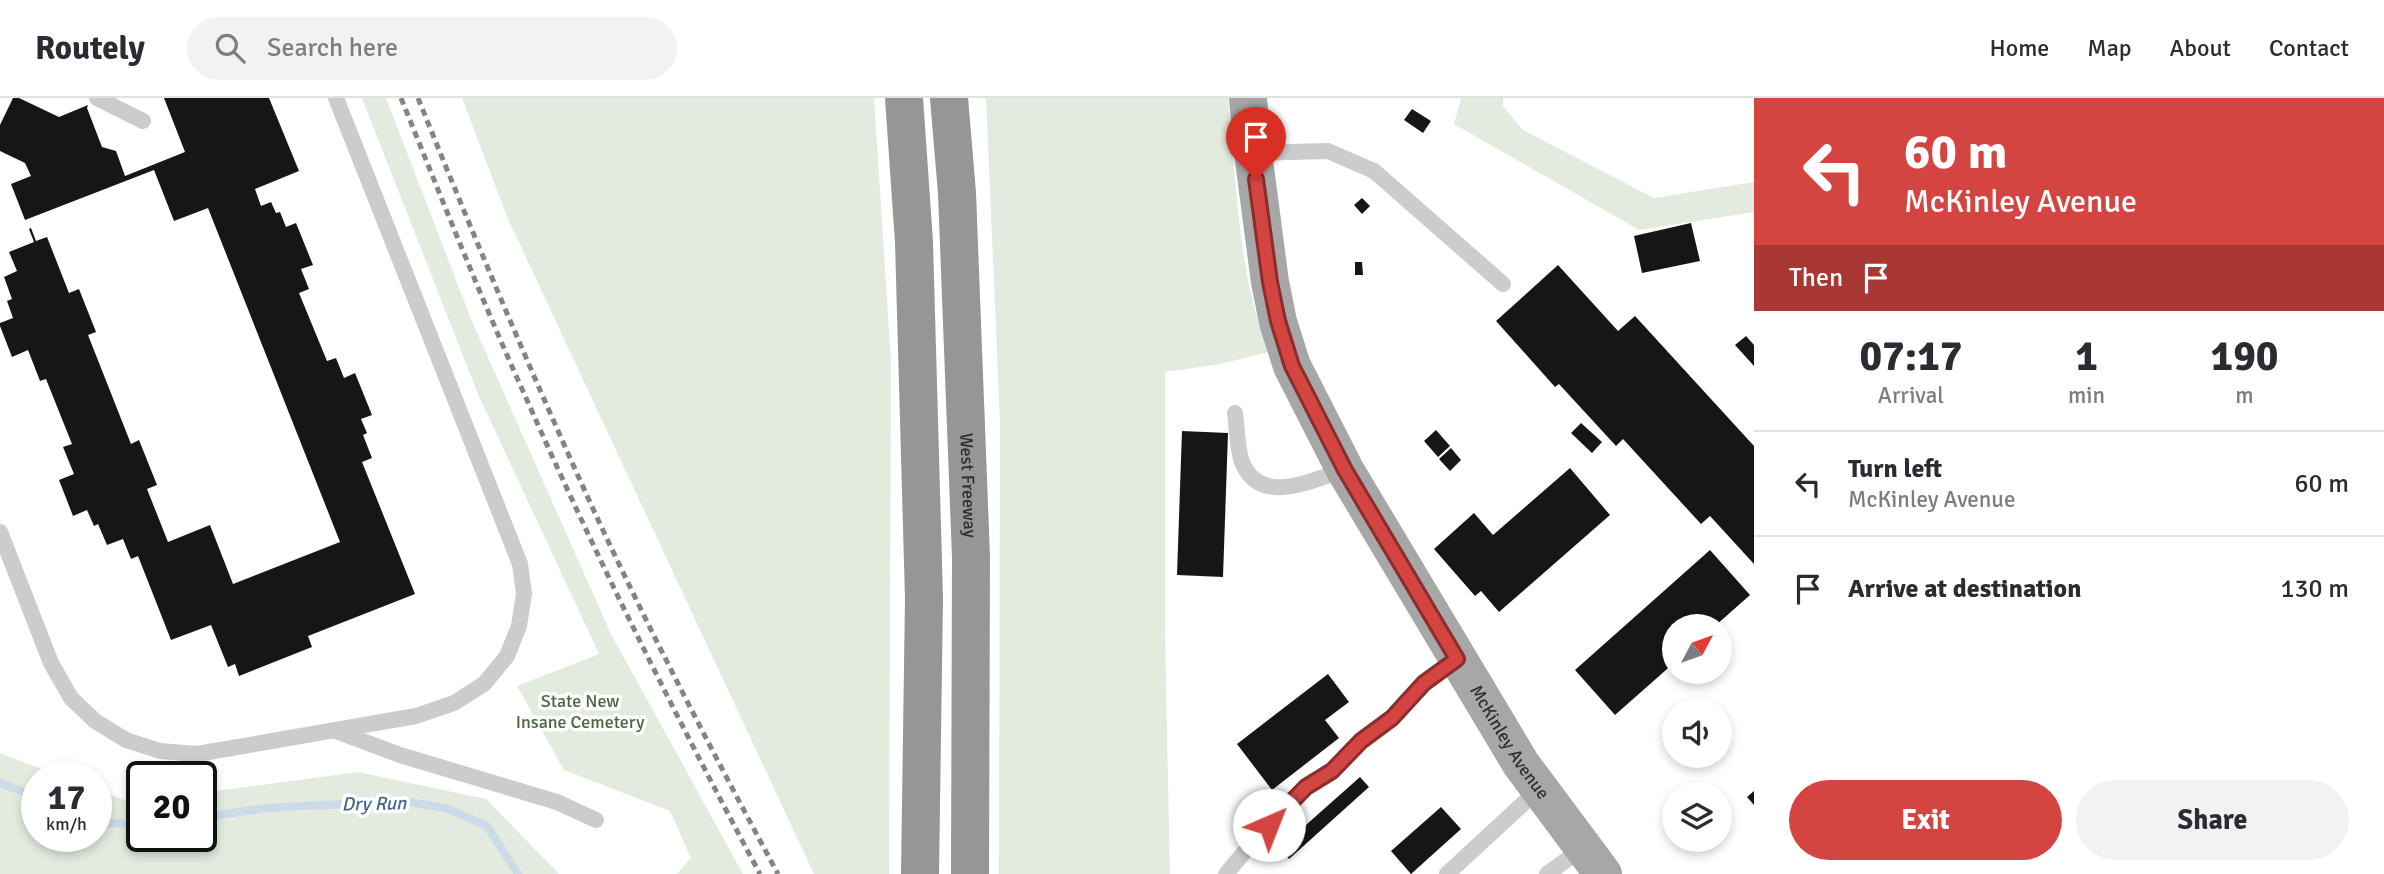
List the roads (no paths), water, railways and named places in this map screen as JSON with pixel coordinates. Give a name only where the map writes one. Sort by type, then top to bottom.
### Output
[{"type":"highway","points":[[904,98],[914,242],[924,598],[920,874]]},
{"type":"highway","name":"West Freeway","points":[[949,98],[957,193],[971,557],[970,874]]},
{"type":"main road","name":"McKinley Avenue","points":[[1248,98],[1253,153],[1278,321],[1292,366],[1345,470],[1457,659],[1539,789],[1593,861]]},
{"type":"lane","points":[[97,98],[144,121]]},
{"type":"lane","points":[[0,532],[51,663],[71,698],[95,721],[126,740],[160,751],[197,754],[416,716],[454,703],[484,684],[507,656],[519,626],[524,594],[520,564],[336,98]]},
{"type":"lane","points":[[1253,153],[1328,151],[1374,171],[1503,284]]},
{"type":"lane","points":[[1235,413],[1241,460],[1249,474],[1264,485],[1284,489],[1345,470]]},
{"type":"lane","points":[[1226,874],[1306,787],[1332,771],[1361,741],[1392,718],[1424,683],[1457,659]]},
{"type":"lane","points":[[334,730],[400,755],[557,802],[596,820]]},
{"type":"lane","points":[[1447,874],[1539,789]]},
{"type":"lane","points":[[1546,874],[1593,861]]},
{"type":"waterway","name":"Dry Run","points":[[0,783],[21,791]]},
{"type":"waterway","name":"Dry Run","points":[[217,816],[265,808],[403,801],[446,808],[487,826],[518,874]]},
{"type":"waterway","name":"Dry Run","points":[[112,823],[126,824]]},
{"type":"railway","points":[[401,98],[494,325],[554,460],[610,580],[760,874]]},
{"type":"railway","points":[[418,98],[504,306],[594,511],[683,694],[778,874]]},
{"type":"park label","name":"State New Insane Cemetery","points":[[580,711]]}]
